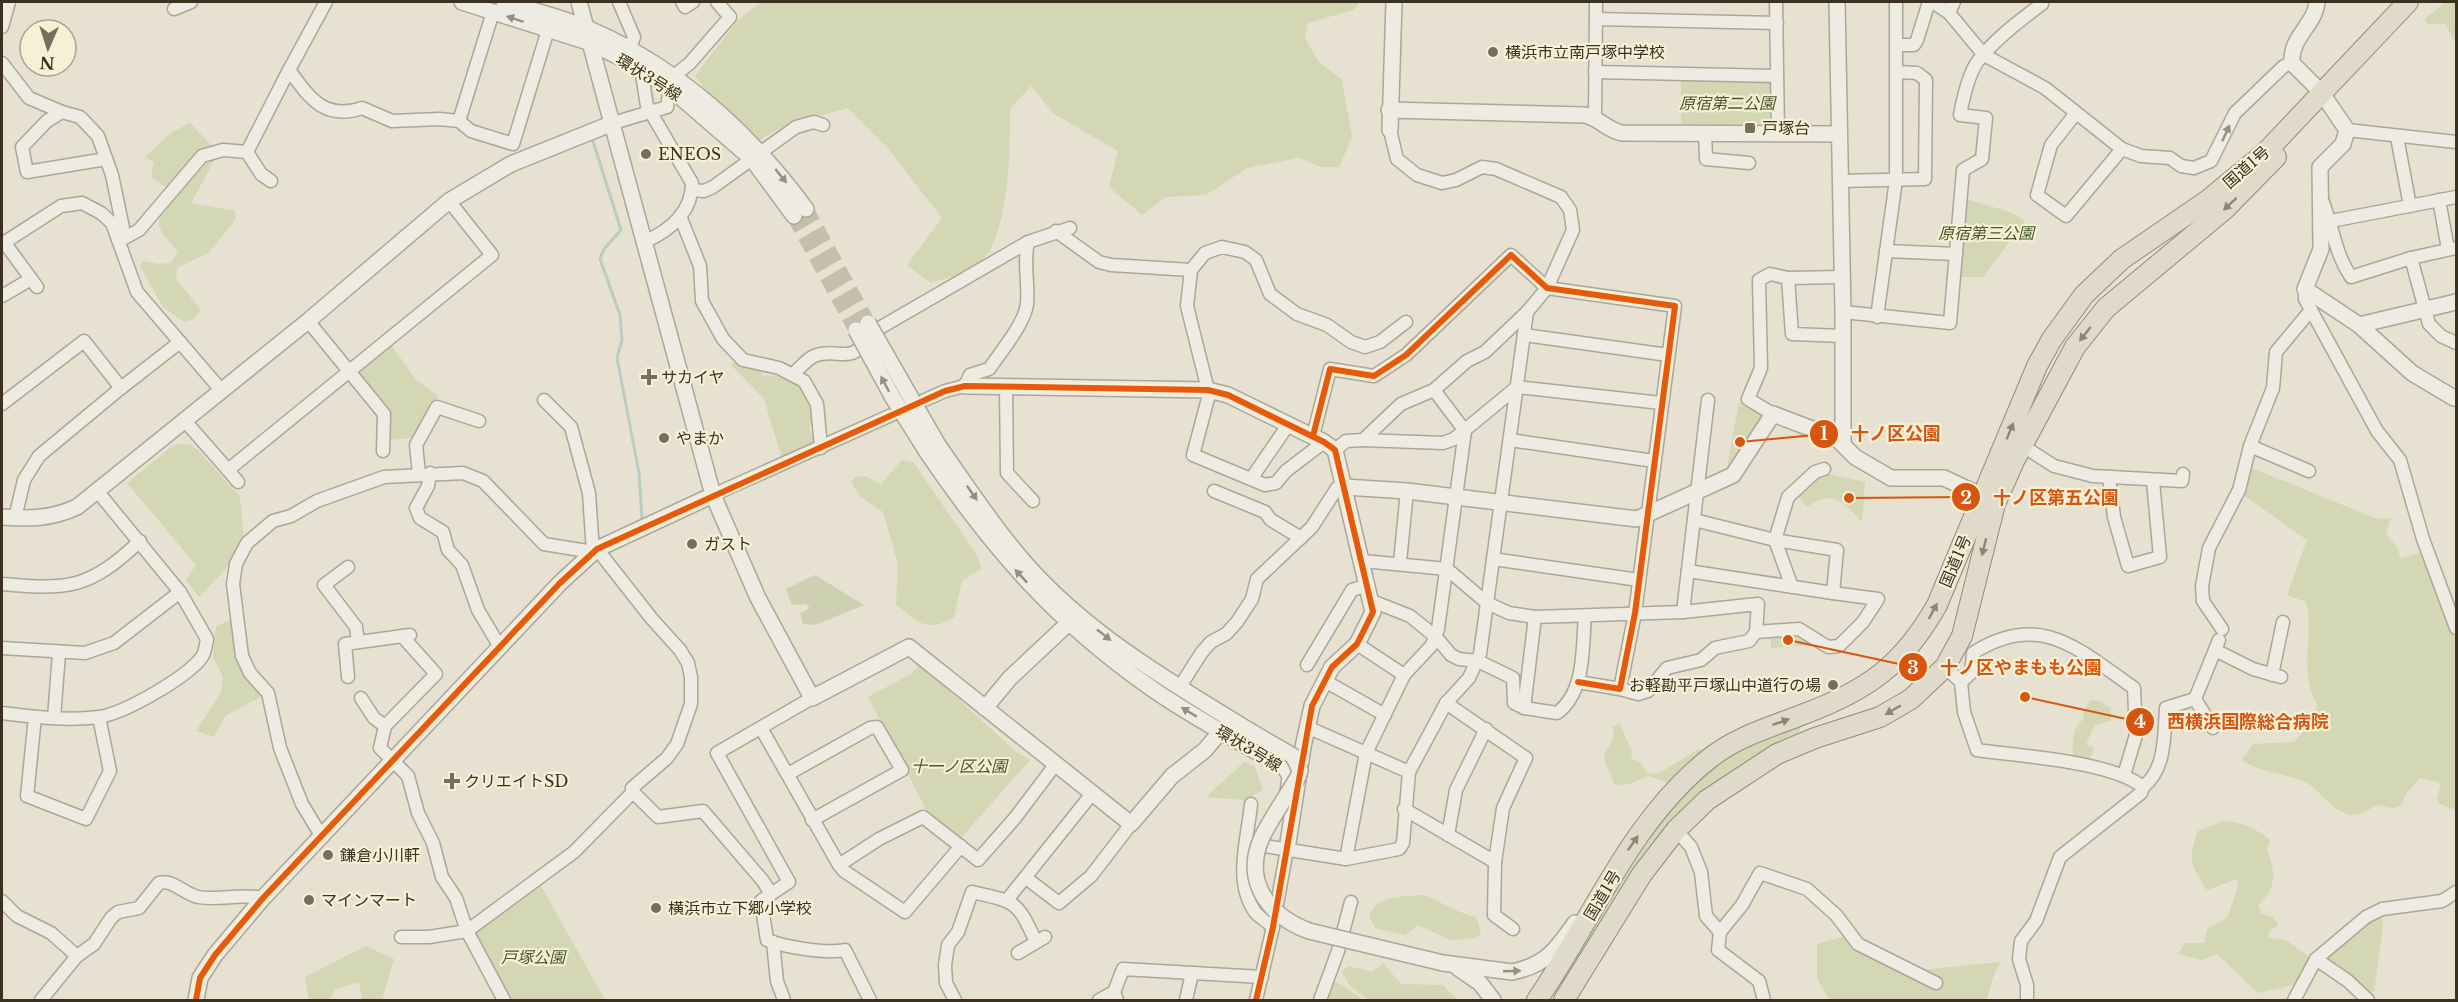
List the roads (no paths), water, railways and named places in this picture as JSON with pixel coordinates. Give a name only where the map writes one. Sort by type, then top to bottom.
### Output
[{"type":"highway","name":"国道1号","points":[[1564,1000],[1642,874],[1676,830],[1707,800],[1777,754],[1815,738],[1880,717],[1911,699],[1945,667],[1962,636],[1969,614],[1995,504],[2022,446],[2075,347],[2106,308],[2233,201],[2408,2]]},
{"type":"highway","name":"国道1号","points":[[1537,1000],[1629,849],[1678,786],[1723,748],[1753,732],[1846,697],[1899,659],[1918,638],[1937,605],[2037,366],[2052,339],[2084,295],[2122,259],[2208,200],[2265,153],[2425,2]]},
{"type":"highway","points":[[1805,714],[1815,738]]},
{"type":"highway","name":"国道1号","points":[[1578,1000],[1621,908]]},
{"type":"street","points":[[2,27],[9,2]]},
{"type":"street","points":[[174,9],[191,2]]},
{"type":"street","points":[[247,152],[326,2]]},
{"type":"street","name":"環状3号線","points":[[462,2],[498,7],[586,27],[630,48],[757,155],[800,213]]},
{"type":"street","points":[[579,2],[713,495],[758,598],[812,698]]},
{"type":"street","points":[[619,2],[634,38],[630,48]]},
{"type":"street","points":[[682,2],[685,7],[693,2]]},
{"type":"street","points":[[180,342],[39,456],[24,480],[8,517],[35,519],[65,513],[98,492],[308,321],[449,201],[511,164],[613,123],[667,107],[672,82],[730,17],[717,2]]},
{"type":"street","points":[[1363,440],[1401,404],[1434,390],[1467,361],[1485,352],[1527,312],[1547,288],[1573,230],[1570,210],[1561,197],[1496,169],[1482,167],[1456,180],[1442,183],[1417,175],[1397,159],[1390,130],[1389,110],[1394,2]]},
{"type":"street","points":[[1595,117],[1596,2]]},
{"type":"street","points":[[1776,2],[1778,134]]},
{"type":"street","points":[[1837,2],[1843,444]]},
{"type":"street","points":[[1877,317],[1896,180],[1896,2]]},
{"type":"street","points":[[1897,45],[1914,45],[1931,2],[1952,7],[1984,55],[2045,88],[2122,149],[2170,158],[2187,167],[2204,165],[2218,149],[2235,113],[2284,66],[2292,63]]},
{"type":"street","points":[[2317,2],[2312,20],[2297,39],[2292,54],[2292,63],[2325,97],[2348,130],[2457,142]]},
{"type":"street","points":[[1843,312],[1950,323],[1963,170],[1982,159],[1986,118],[1960,115],[1977,62],[2019,21],[2042,4]]},
{"type":"street","points":[[459,121],[498,7]]},
{"type":"street","name":"環状3号線","points":[[498,7],[548,30],[591,43],[672,82]]},
{"type":"street","points":[[1596,19],[1777,23]]},
{"type":"street","points":[[289,70],[309,98],[337,113],[346,114],[362,108],[392,121],[439,119],[459,121],[471,131],[513,144],[548,30]]},
{"type":"street","points":[[2,63],[29,98],[80,117],[98,136],[112,175],[123,228],[118,240]]},
{"type":"street","points":[[640,68],[644,97],[650,112],[692,183],[692,190],[676,224],[667,232],[644,242]]},
{"type":"street","points":[[1595,72],[1777,76]]},
{"type":"street","points":[[1840,181],[1925,179],[1926,80],[1917,73],[1897,72]]},
{"type":"street","points":[[1389,110],[1595,117],[1612,131],[1622,133],[1838,134]]},
{"type":"street","points":[[62,112],[47,121],[22,147],[27,172],[106,159]]},
{"type":"street","points":[[2076,113],[2051,145],[2037,195],[2066,216],[2122,149]]},
{"type":"street","points":[[692,190],[704,191],[713,187],[796,127],[814,122],[823,124]]},
{"type":"street","points":[[2348,130],[2343,144],[2320,167],[2321,249],[2305,289],[2305,299],[2377,431],[2400,460],[2423,539],[2457,628]]},
{"type":"street","points":[[1705,133],[1706,159],[1749,163]]},
{"type":"street","points":[[2397,137],[2410,206]]},
{"type":"street","points":[[118,240],[139,230],[202,156],[222,150],[247,152]]},
{"type":"street","points":[[247,152],[261,174],[271,181]]},
{"type":"street","points":[[2320,196],[2331,221],[2339,258],[2351,277],[2411,258],[2452,249],[2439,200]]},
{"type":"street","points":[[2331,221],[2457,196]]},
{"type":"street","points":[[228,470],[492,255],[449,201]]},
{"type":"street","points":[[2,296],[34,283],[3,243],[61,206],[82,203],[101,213],[111,223],[138,292],[221,390]]},
{"type":"street","points":[[680,216],[700,266],[702,301],[723,339],[743,360],[779,368],[804,381],[817,404],[821,448]]},
{"type":"street","points":[[793,374],[814,356],[847,354],[863,347],[871,333],[1028,242],[1070,228]]},
{"type":"street","points":[[1056,231],[1099,262],[1111,265],[1191,270]]},
{"type":"street","points":[[965,386],[970,375],[989,369],[1023,317],[1027,304],[1024,256],[1028,242]]},
{"type":"street","points":[[1324,442],[1286,471],[1276,483],[1265,485],[1193,455],[1209,391],[1187,306],[1191,270],[1205,253],[1222,247],[1245,252],[1256,260],[1270,294],[1297,314],[1327,325],[1351,342],[1365,346],[1380,342],[1406,322]]},
{"type":"street","points":[[1886,251],[1956,254]]},
{"type":"street","points":[[1256,1000],[1273,927],[1312,706],[1332,667],[1356,644],[1373,612],[1344,487],[1324,442],[1330,369],[1374,376],[1406,355],[1511,255],[1547,288],[1675,306],[1635,613],[1620,689]]},
{"type":"street","points":[[2411,258],[2433,330],[2457,343]]},
{"type":"street","points":[[1842,277],[1788,278],[1770,274],[1759,280],[1761,368],[1748,399],[1773,414],[1827,434],[1843,444],[1855,457],[1891,478],[1944,478],[1982,496]]},
{"type":"street","points":[[1788,278],[1792,334],[1843,336]]},
{"type":"street","points":[[2305,289],[2359,326],[2404,368],[2455,399]]},
{"type":"street","points":[[2359,326],[2457,302]]},
{"type":"street","points":[[2283,622],[2277,676],[2253,669],[2218,640],[2204,601],[2202,586],[2210,548],[2239,490],[2250,446],[2273,388],[2276,352],[2311,310]]},
{"type":"street","points":[[1246,843],[1347,859],[1400,849],[1403,843],[1404,809],[1409,772],[1446,703],[1469,678],[1478,661],[1527,312]]},
{"type":"street","points":[[308,321],[384,414],[383,451]]},
{"type":"street","name":"環状3号線","points":[[862,326],[892,398],[932,449],[971,517],[1003,556],[1150,687],[1221,731],[1245,736],[1293,756],[1298,762],[1298,777],[1262,838],[1256,866],[1261,891],[1273,910],[1291,924],[1310,931],[1448,965]]},
{"type":"street","points":[[1524,335],[1668,356]]},
{"type":"street","points":[[2,404],[84,341],[121,388]]},
{"type":"street","points":[[196,1000],[200,978],[215,955],[263,898],[500,647],[595,551],[713,495],[945,391],[965,386],[1209,391],[1228,395],[1324,442],[1363,440],[1443,443],[1465,430],[1517,387],[1661,404]]},
{"type":"street","points":[[1006,387],[1007,473],[1033,501]]},
{"type":"street","points":[[1347,859],[1366,753],[1404,675],[1436,637],[1465,430],[1434,390]]},
{"type":"street","points":[[401,937],[429,937],[467,931],[574,852],[633,792],[632,788],[667,758],[676,744],[691,704],[691,677],[688,663],[680,650],[651,619],[595,551],[589,493],[570,428],[544,400]]},
{"type":"street","points":[[1683,612],[1708,400]]},
{"type":"street","points":[[479,421],[437,407],[416,445],[428,486],[416,508],[420,518],[443,532],[448,550],[462,566],[478,610],[500,647]]},
{"type":"street","points":[[1179,688],[1211,642],[1226,634],[1237,622],[1252,599],[1253,588],[1261,574],[1312,527],[1337,488],[1407,491],[1638,519],[1647,517],[1733,475],[1773,414]]},
{"type":"street","points":[[185,421],[238,483]]},
{"type":"street","points":[[1251,479],[1288,425]]},
{"type":"street","points":[[1510,440],[1654,461]]},
{"type":"street","points":[[2022,446],[2054,466],[2093,476],[2182,481],[2183,474]]},
{"type":"street","points":[[2250,446],[2309,471]]},
{"type":"street","points":[[1792,586],[1775,540],[1788,497],[1815,472],[1824,469]]},
{"type":"street","points":[[322,837],[302,804],[280,748],[268,693],[250,672],[242,656],[237,636],[238,619],[232,597],[236,564],[248,543],[273,521],[291,516],[317,501],[384,477],[424,473],[463,473],[483,482],[544,544],[595,551]]},
{"type":"street","points":[[2109,477],[2114,517],[2128,566],[2160,557],[2153,481]]},
{"type":"street","points":[[1214,491],[1264,512],[1271,520],[1301,537]]},
{"type":"street","points":[[1400,562],[1407,491]]},
{"type":"street","points":[[2,713],[54,718],[99,717],[145,699],[171,682],[202,656],[207,639],[180,592],[98,492]]},
{"type":"street","points":[[1694,520],[1775,540],[1837,550],[1833,593]]},
{"type":"street","points":[[2,584],[61,587],[80,584],[99,575],[140,541]]},
{"type":"street","points":[[1493,559],[1639,580]]},
{"type":"street","points":[[1363,561],[1400,562],[1447,569],[1487,603],[1509,614],[1535,617],[1683,612],[1758,604]]},
{"type":"street","points":[[348,567],[324,585],[356,627],[358,642]]},
{"type":"street","points":[[1688,571],[1878,599],[1863,622],[1839,646],[1828,647],[1799,629],[1756,632]]},
{"type":"street","points":[[1578,682],[1638,694],[1648,691],[1667,668],[1701,660],[1715,648],[1749,641],[1756,632],[1760,582]]},
{"type":"street","points":[[1307,665],[1352,590],[1368,585]]},
{"type":"street","points":[[2,648],[84,653],[114,644],[180,592]]},
{"type":"street","points":[[1372,601],[1410,616],[1436,637],[1451,655],[1459,659],[1478,661],[1513,678],[1514,703],[1524,708],[1557,713],[1567,706],[1578,682],[1585,616]]},
{"type":"street","points":[[1524,708],[1535,617]]},
{"type":"street","points":[[985,708],[1010,678],[1074,618]]},
{"type":"street","name":"環状3号線","points":[[1074,618],[1179,688],[1245,736]]},
{"type":"street","points":[[1961,682],[1971,673],[1973,653],[1993,641],[2027,633],[2064,640],[2134,688],[2136,735],[2124,775]]},
{"type":"street","points":[[348,677],[345,644],[407,635],[436,674],[386,726],[380,747],[408,776],[418,813],[433,843],[442,877],[456,898],[467,931],[504,1000]]},
{"type":"street","points":[[2194,699],[2218,640]]},
{"type":"street","points":[[1356,644],[1404,675]]},
{"type":"street","points":[[870,1000],[845,950],[837,952],[767,940],[761,904],[789,882],[717,753],[812,698],[909,647],[1091,795],[1131,824]]},
{"type":"street","points":[[54,718],[58,653]]},
{"type":"street","points":[[1945,667],[1961,682],[1964,712],[1977,750],[2065,762],[2124,775],[2143,787]]},
{"type":"street","points":[[1325,681],[1385,715]]},
{"type":"street","points":[[361,698],[374,718],[386,726]]},
{"type":"street","points":[[2194,699],[2214,728]]},
{"type":"street","points":[[2028,1000],[2027,985],[2019,959],[2021,941],[2036,921],[2060,857],[2141,793],[2159,766],[2166,708],[2194,699]]},
{"type":"street","points":[[1446,703],[1526,758],[1503,808],[1495,862],[1494,915],[1513,929]]},
{"type":"street","points":[[35,717],[27,796],[86,819],[110,771],[99,717]]},
{"type":"street","points":[[788,774],[870,728],[877,727],[902,770],[812,820]]},
{"type":"street","points":[[1307,727],[1409,772]]},
{"type":"street","points":[[760,728],[839,865],[844,871],[905,912],[961,846]]},
{"type":"street","points":[[1448,835],[1456,790],[1486,729]]},
{"type":"street","points":[[1026,878],[1059,903],[1091,876],[1172,776],[1205,750],[1221,731]]},
{"type":"street","points":[[839,865],[879,839],[923,817],[978,860],[1015,818],[1055,765]]},
{"type":"street","points":[[633,792],[658,817],[703,811],[763,881],[771,894]]},
{"type":"street","points":[[1007,900],[1091,795]]},
{"type":"street","points":[[1251,804],[1244,878],[1255,912],[1273,927]]},
{"type":"street","points":[[1404,809],[1495,862]]},
{"type":"street","points":[[1676,830],[1691,847],[1701,872],[1706,916],[1720,932]]},
{"type":"street","points":[[1764,1000],[1759,981],[1718,950],[1720,932],[1742,905],[1760,873],[1807,889],[1836,915],[1858,944],[1936,983]]},
{"type":"street","points":[[41,1000],[77,956],[94,944],[111,918],[118,912],[139,908],[147,902],[159,883],[169,882],[201,897],[249,894],[263,898]]},
{"type":"street","points":[[955,1000],[946,983],[945,965],[948,945],[958,932],[972,892],[1007,900],[1021,909],[1040,939],[1018,953]]},
{"type":"street","points":[[2294,1000],[2316,959],[2378,910],[2442,901],[2457,892]]},
{"type":"street","points":[[2,901],[17,916],[51,933],[77,956]]},
{"type":"street","points":[[1320,1000],[1338,951],[1351,902]]},
{"type":"street","points":[[1448,965],[1512,972],[1533,966],[1548,958],[1575,923],[1594,907]]},
{"type":"street","points":[[773,942],[777,981],[784,1000]]},
{"type":"street","points":[[2316,959],[2349,981],[2368,1000]]},
{"type":"street","points":[[1448,965],[1480,983],[1492,1000]]},
{"type":"street","points":[[1099,1000],[1116,996],[1123,969],[1262,977]]},
{"type":"street","points":[[1186,1000],[1192,973]]},
{"type":"waterway","points":[[592,138],[621,230],[604,249],[600,259],[620,315],[622,340],[617,358],[639,473],[642,519]]},
{"type":"tunnel","points":[[806,209],[868,323]]},
{"type":"tunnel","points":[[794,216],[856,330]]},
{"type":"place","name":"横浜市立南戸塚中学校","points":[[1493,52]]},
{"type":"place","name":"戸塚台","points":[[1750,128]]},
{"type":"place","name":"ENEOS","points":[[646,154]]},
{"type":"place","name":"サカイヤ","points":[[649,377]]},
{"type":"place","name":"やまか","points":[[664,438]]},
{"type":"place","name":"十ノ区公園","points":[[1740,442]]},
{"type":"place","name":"十ノ区第五公園","points":[[1849,498]]},
{"type":"place","name":"ガスト","points":[[692,544]]},
{"type":"place","name":"十ノ区やまもも公園","points":[[1788,640]]},
{"type":"place","name":"お軽勘平戸塚山中道行の場","points":[[1833,685]]},
{"type":"place","name":"西横浜国際総合病院","points":[[2025,697]]},
{"type":"place","name":"クリエイトSD","points":[[452,781]]},
{"type":"place","name":"鎌倉小川軒","points":[[328,855]]},
{"type":"place","name":"マインマート","points":[[309,900]]},
{"type":"place","name":"横浜市立下郷小学校","points":[[656,908]]},
{"type":"park label","name":"原宿第二公園","points":[[1727,103]]},
{"type":"park label","name":"原宿第三公園","points":[[1986,233]]},
{"type":"park label","name":"十一ノ区公園","points":[[959,766]]},
{"type":"park label","name":"戸塚公園","points":[[533,957]]}]
